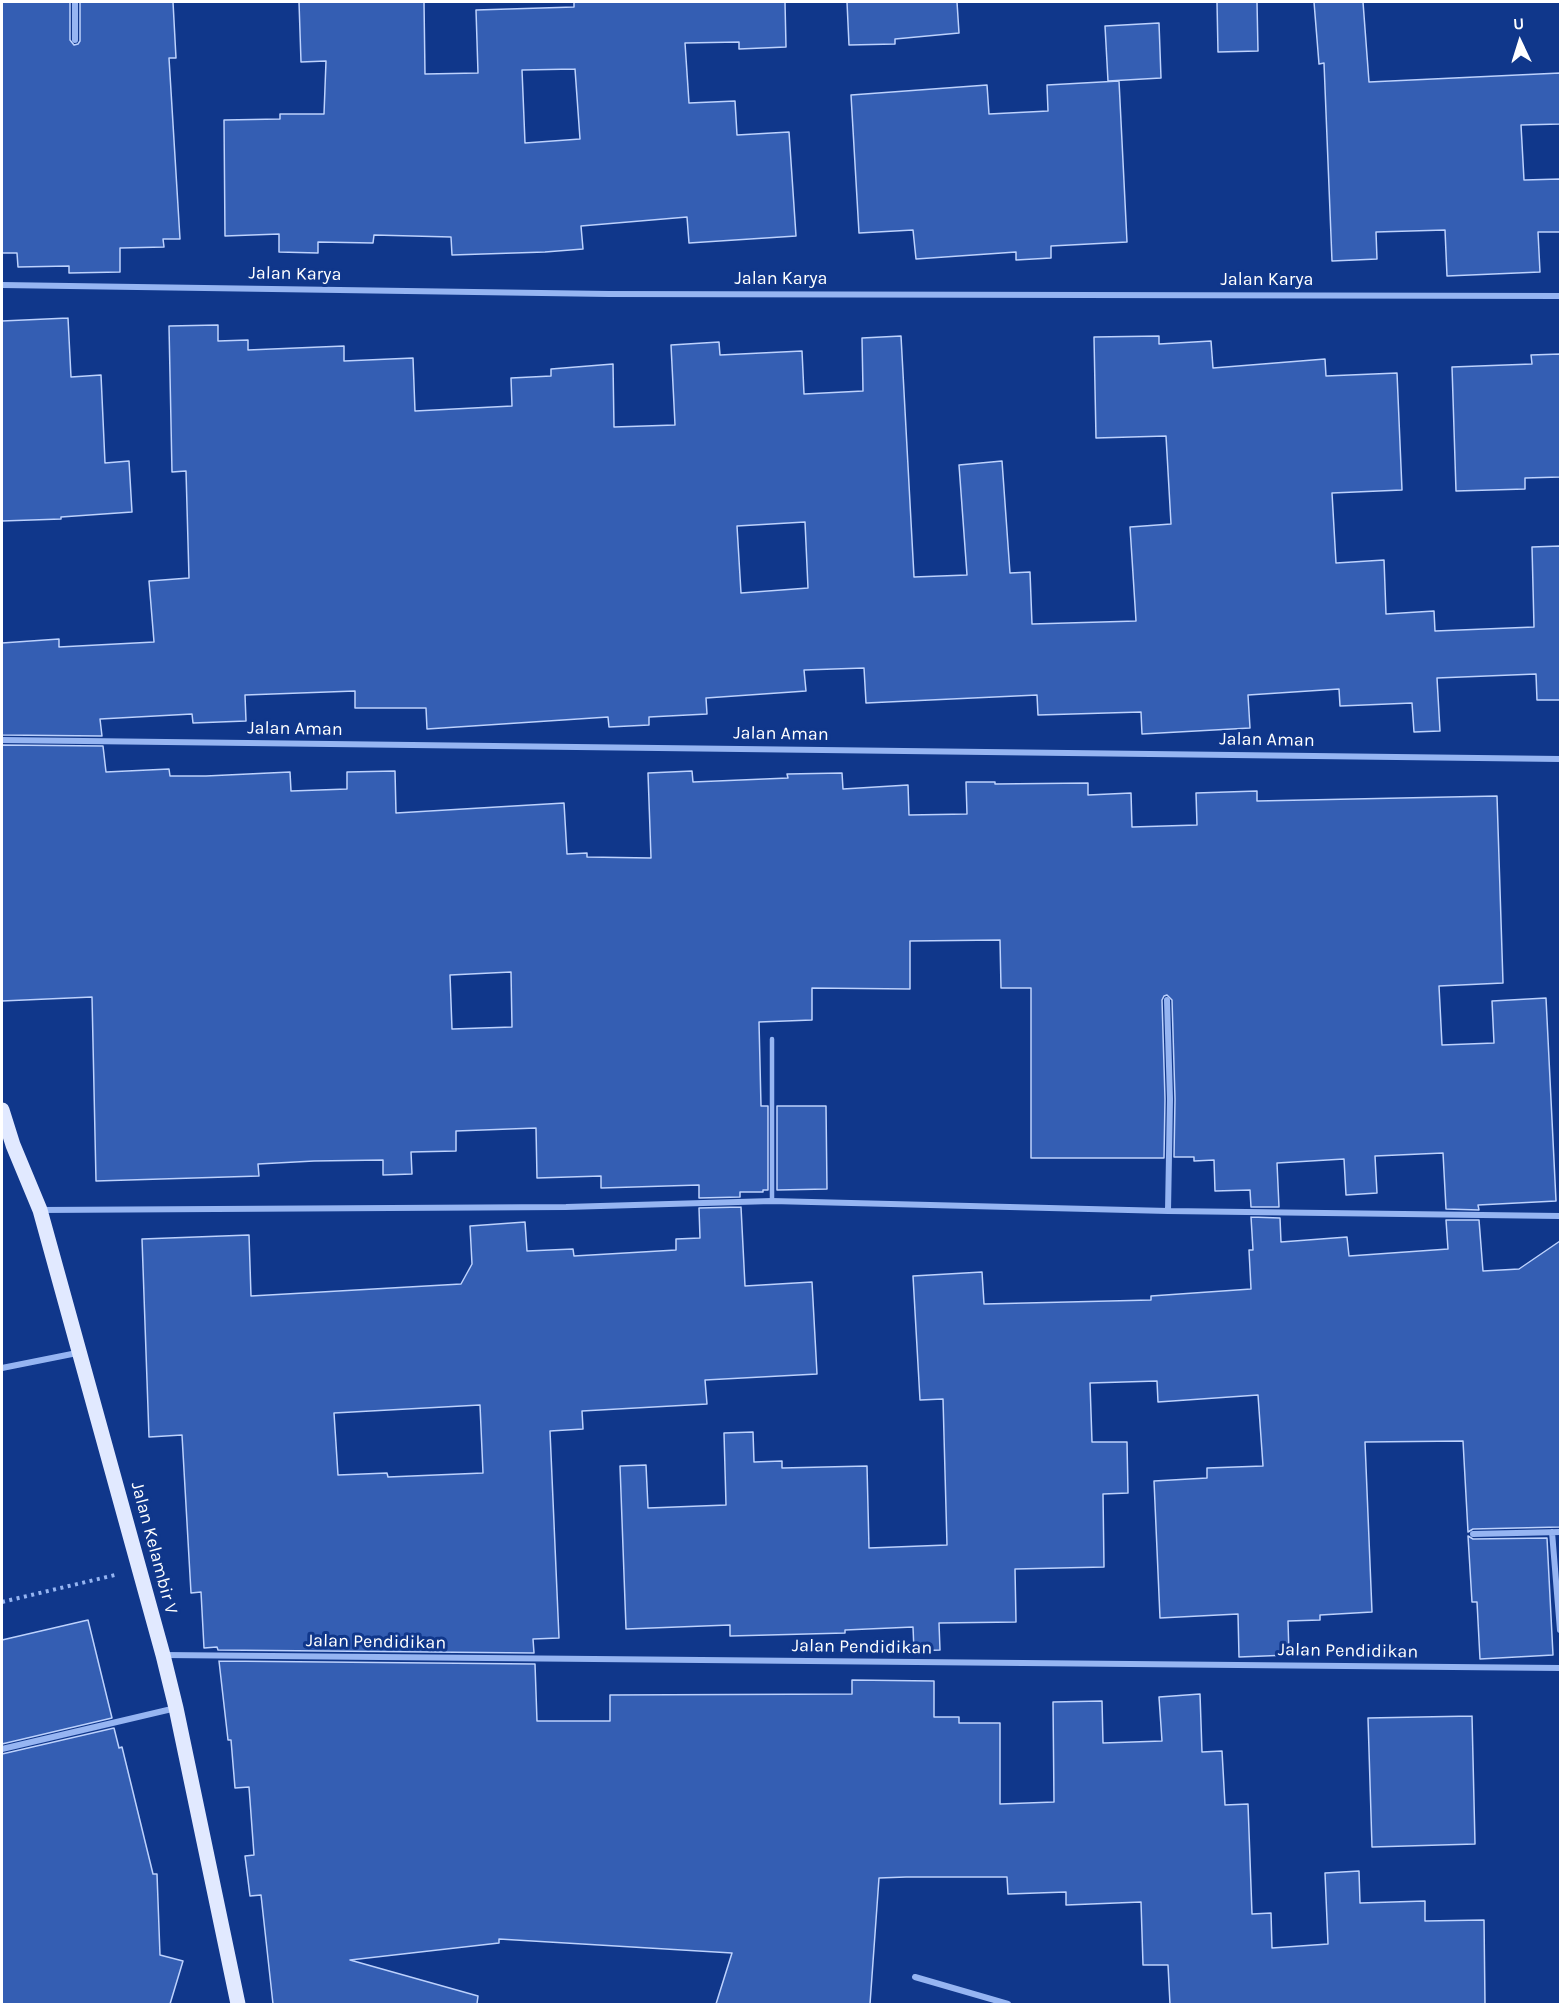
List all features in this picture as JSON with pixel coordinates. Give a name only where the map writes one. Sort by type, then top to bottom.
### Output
[{"type":"main road","name":"Jalan Kelambir V","points":[[2,1110],[7,1145],[40,1210],[163,1655],[238,2004]]},
{"type":"street","points":[[75,2],[75,40]]},
{"type":"street","name":"Jalan Karya","points":[[2,285],[609,294],[1560,296]]},
{"type":"street","name":"Jalan Aman","points":[[2,740],[1560,759]]},
{"type":"street","points":[[1167,1000],[1170,1099],[1168,1211]]},
{"type":"street","points":[[40,1210],[566,1207],[772,1201],[1168,1211],[1560,1216]]},
{"type":"street","points":[[2,1368],[80,1353]]},
{"type":"street","points":[[1552,1532],[1560,1630]]},
{"type":"street","points":[[1473,1534],[1560,1532]]},
{"type":"street","name":"Jalan Pendidikan","points":[[163,1655],[1560,1668]]},
{"type":"street","points":[[2,1749],[176,1708]]},
{"type":"street","points":[[915,1977],[1008,2004]]},
{"type":"lane","points":[[772,1039],[772,1201]]},
{"type":"path","points":[[2,1602],[139,1569]]},
{"type":"building","points":[[2,2],[70,2],[70,40],[74,45],[80,41],[80,2],[173,2],[176,58],[169,58],[180,239],[163,239],[164,247],[120,248],[120,272],[69,273],[69,266],[18,267],[17,253],[2,253]]},
{"type":"building","points":[[299,2],[424,2],[425,74],[478,73],[476,10],[574,7],[574,2],[785,2],[786,47],[739,49],[739,42],[685,43],[689,103],[735,101],[737,135],[789,132],[796,236],[689,243],[687,217],[581,226],[583,249],[452,255],[451,237],[374,235],[373,243],[318,242],[318,253],[279,252],[279,234],[225,236],[224,120],[280,119],[280,114],[324,114],[326,61],[301,62]],"holes":[[[575,69],[580,139],[525,143],[522,70]]]},
{"type":"building","points":[[847,2],[957,2],[959,33],[895,39],[895,44],[849,45]]},
{"type":"building","points":[[1217,2],[1257,2],[1258,51],[1218,52]]},
{"type":"building","points":[[1314,2],[1363,2],[1369,82],[1560,73],[1560,124],[1521,125],[1524,180],[1560,179],[1560,232],[1538,232],[1540,272],[1447,276],[1445,230],[1376,232],[1377,259],[1332,261],[1324,63],[1319,64]]},
{"type":"building","points":[[1159,23],[1161,78],[1108,81],[1105,26]]},
{"type":"building","points":[[1119,81],[1127,242],[1051,246],[1051,258],[1016,260],[1016,252],[916,259],[913,230],[859,233],[851,95],[987,85],[989,114],[1048,111],[1047,85]]},
{"type":"building","points":[[68,318],[71,377],[101,375],[105,463],[129,461],[132,512],[61,517],[61,519],[2,521],[2,321]]},
{"type":"building","points":[[218,325],[218,341],[248,340],[248,350],[344,346],[344,361],[413,358],[415,411],[512,406],[511,378],[551,376],[551,369],[613,364],[614,427],[675,425],[671,345],[719,342],[720,355],[802,351],[804,394],[863,391],[862,338],[901,336],[914,577],[967,575],[959,465],[1002,461],[1010,573],[1030,572],[1032,624],[1136,621],[1130,527],[1171,524],[1166,436],[1096,438],[1094,337],[1159,336],[1159,344],[1211,341],[1213,368],[1325,359],[1326,376],[1397,373],[1402,490],[1332,493],[1336,563],[1384,560],[1386,614],[1434,611],[1435,631],[1534,627],[1532,547],[1560,546],[1560,700],[1537,700],[1536,674],[1437,678],[1440,731],[1414,732],[1412,703],[1340,706],[1339,689],[1248,695],[1250,728],[1142,734],[1141,712],[1038,715],[1037,695],[866,703],[864,668],[804,670],[806,691],[706,698],[707,714],[649,717],[649,725],[609,727],[608,717],[427,729],[426,708],[355,708],[355,691],[245,695],[246,721],[193,723],[192,714],[100,719],[102,736],[2,735],[2,643],[59,639],[59,647],[154,642],[149,581],[189,578],[186,471],[172,472],[169,326]],"holes":[[[805,522],[808,588],[741,593],[737,526]]]},
{"type":"building","points":[[1560,354],[1560,477],[1525,478],[1525,489],[1456,491],[1452,367],[1532,364],[1531,355]]},
{"type":"building","points":[[2,745],[103,746],[106,772],[169,769],[170,776],[206,776],[290,772],[291,791],[347,789],[347,772],[395,771],[396,813],[564,803],[567,854],[587,853],[587,857],[651,858],[648,773],[692,771],[693,782],[788,778],[787,774],[842,773],[843,789],[908,785],[909,815],[967,814],[966,782],[1088,783],[1088,795],[1131,793],[1132,827],[1197,825],[1196,793],[1257,791],[1257,801],[1497,796],[1503,983],[1439,986],[1442,1045],[1494,1043],[1492,1001],[1546,998],[1556,1201],[1478,1205],[1479,1210],[1446,1209],[1443,1153],[1375,1156],[1377,1193],[1346,1195],[1344,1159],[1277,1163],[1279,1207],[1251,1207],[1250,1190],[1215,1191],[1214,1160],[1194,1161],[1194,1157],[1174,1157],[1172,1000],[1167,995],[1162,1000],[1164,1158],[1031,1158],[1031,988],[1001,988],[1000,940],[910,941],[910,989],[812,988],[812,1020],[759,1022],[761,1106],[768,1106],[768,1190],[740,1192],[740,1197],[699,1198],[699,1185],[601,1188],[601,1176],[537,1178],[536,1128],[456,1131],[456,1151],[411,1152],[412,1174],[383,1175],[383,1160],[314,1161],[258,1164],[259,1176],[96,1181],[92,997],[2,1001]],"holes":[[[511,972],[512,1027],[452,1029],[450,975]]]},
{"type":"building","points":[[777,1106],[826,1106],[827,1189],[777,1190]]},
{"type":"building","points":[[741,1207],[745,1286],[812,1282],[817,1374],[705,1380],[707,1404],[582,1411],[583,1429],[550,1431],[559,1638],[533,1639],[534,1653],[204,1648],[201,1592],[191,1593],[182,1435],[149,1437],[142,1239],[249,1235],[251,1296],[461,1284],[472,1264],[470,1226],[525,1222],[527,1251],[573,1249],[574,1256],[676,1250],[676,1239],[700,1238],[699,1208]],"holes":[[[480,1405],[483,1473],[388,1477],[387,1473],[338,1475],[334,1413]]]},
{"type":"building","points":[[1251,1217],[1280,1218],[1281,1242],[1347,1237],[1349,1256],[1448,1249],[1446,1220],[1479,1220],[1483,1271],[1519,1269],[1560,1241],[1560,1527],[1473,1529],[1468,1532],[1463,1441],[1365,1442],[1372,1612],[1320,1615],[1320,1620],[1288,1621],[1289,1655],[1239,1657],[1238,1614],[1160,1618],[1154,1481],[1207,1478],[1207,1468],[1263,1466],[1258,1395],[1158,1402],[1157,1381],[1090,1383],[1092,1442],[1127,1442],[1128,1493],[1103,1494],[1104,1567],[1015,1569],[1016,1622],[939,1623],[940,1650],[914,1651],[913,1627],[845,1630],[845,1633],[730,1636],[730,1625],[626,1629],[620,1466],[646,1465],[648,1508],[726,1505],[724,1433],[753,1432],[754,1462],[782,1461],[782,1468],[867,1466],[869,1548],[947,1545],[943,1399],[920,1400],[913,1276],[982,1272],[984,1304],[1151,1300],[1151,1296],[1251,1289],[1249,1250],[1253,1250]]},
{"type":"building","points":[[1468,1536],[1473,1539],[1547,1538],[1553,1655],[1480,1659],[1477,1602],[1472,1602]]},
{"type":"building","points":[[88,1620],[112,1718],[2,1744],[2,1640]]},
{"type":"building","points":[[219,1661],[535,1664],[537,1721],[610,1721],[610,1695],[852,1694],[852,1680],[934,1681],[934,1717],[959,1717],[959,1723],[1000,1723],[1000,1804],[1054,1802],[1053,1702],[1102,1701],[1103,1743],[1162,1741],[1159,1697],[1200,1694],[1202,1752],[1222,1751],[1225,1805],[1248,1804],[1252,1914],[1271,1913],[1272,1948],[1328,1944],[1325,1873],[1359,1871],[1360,1903],[1425,1901],[1425,1921],[1484,1920],[1485,2004],[1170,2004],[1168,1965],[1143,1965],[1141,1902],[1066,1905],[1066,1892],[1008,1894],[1007,1877],[906,1877],[879,1878],[870,2004],[716,2004],[732,1953],[499,1939],[499,1943],[350,1960],[478,1996],[477,2004],[273,2004],[261,1895],[250,1896],[245,1856],[254,1855],[249,1787],[235,1788],[231,1740],[228,1740]]},
{"type":"building","points":[[1472,1716],[1475,1844],[1372,1847],[1368,1718]]},
{"type":"building","points":[[114,1728],[119,1748],[122,1747],[153,1874],[157,1874],[160,1955],[183,1961],[170,2004],[2,2004],[2,1754]]}]
